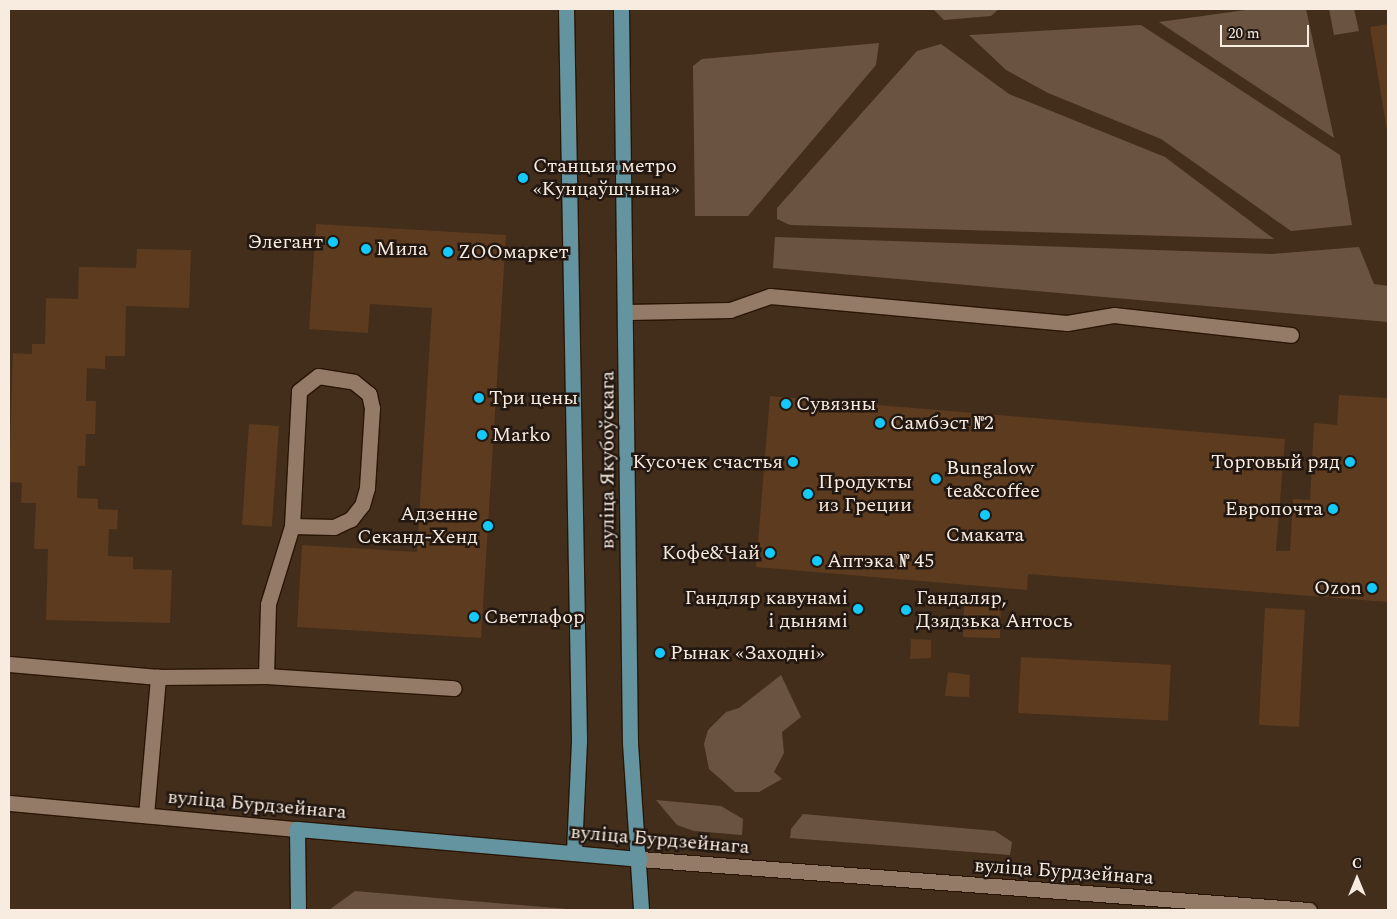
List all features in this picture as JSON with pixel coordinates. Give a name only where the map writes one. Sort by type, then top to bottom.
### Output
[{"type":"main road","name":"вуліца Якубоўскага","points":[[566,9],[579,741],[574,853]]},
{"type":"main road","name":"вуліца Якубоўскага","points":[[620,9],[627,312],[630,743],[640,859],[641,910]]},
{"type":"main road","name":"вуліца Бурдзейнага","points":[[297,829],[640,859]]},
{"type":"main road","points":[[297,829],[298,910]]},
{"type":"street","points":[[627,312],[730,310],[770,296],[1067,323],[1114,315],[1291,335]]},
{"type":"street","points":[[266,676],[268,604],[292,526],[299,391],[318,376],[354,382],[369,394],[372,408],[367,488],[362,505],[350,519],[334,527],[292,526]]},
{"type":"street","points":[[9,664],[158,678],[266,676],[454,688]]},
{"type":"street","points":[[146,815],[158,678]]},
{"type":"street","name":"вуліца Бурдзейнага","points":[[9,803],[297,829]]},
{"type":"street","name":"вуліца Бурдзейнага","points":[[640,859],[1309,910]]},
{"type":"shaded area","points":[[933,9],[999,9],[991,16],[944,20]]},
{"type":"shaded area","points":[[1253,9],[1306,9],[1334,138],[1159,22]]},
{"type":"shaded area","points":[[1329,9],[1354,9],[1359,31],[1334,35]]},
{"type":"shaded area","points":[[1141,25],[1340,155],[1352,225],[1291,231],[1161,139],[1048,93],[1006,70],[969,35]]},
{"type":"shaded area","points":[[879,43],[876,65],[748,216],[695,216],[693,66],[702,59]]},
{"type":"shaded area","points":[[941,44],[1009,94],[1165,157],[1274,239],[790,225],[777,219],[777,208],[917,51]]},
{"type":"shaded area","points":[[775,237],[1272,254],[1359,247],[1374,284],[1388,286],[1388,322],[773,268]]},
{"type":"shaded area","points":[[781,675],[801,717],[782,732],[784,753],[774,772],[782,779],[759,792],[735,792],[709,769],[704,744],[708,730],[726,712],[739,708]]},
{"type":"shaded area","points":[[656,800],[721,806],[743,819],[742,835],[694,831],[677,825]]},
{"type":"shaded area","points":[[803,814],[995,831],[1012,842],[1010,855],[790,838],[791,829]]},
{"type":"shaded area","points":[[355,891],[579,910],[329,910]]},
{"type":"building","points":[[1388,24],[1388,131],[1387,131],[1370,27]]},
{"type":"building","points":[[316,224],[506,235],[481,638],[297,627],[302,545],[417,552],[432,308],[370,304],[368,333],[309,329]]},
{"type":"building","points":[[137,249],[191,250],[189,308],[126,306],[125,356],[105,356],[105,369],[87,368],[86,401],[96,401],[95,434],[86,434],[85,466],[78,466],[77,498],[98,499],[98,509],[118,510],[117,529],[109,529],[108,556],[133,557],[133,569],[172,570],[170,623],[46,620],[48,549],[34,549],[36,503],[21,503],[22,483],[9,482],[13,353],[32,354],[32,344],[45,344],[46,298],[78,299],[79,267],[136,268]]},
{"type":"building","points":[[1339,395],[1388,398],[1388,602],[1028,574],[1027,590],[756,567],[770,396],[1285,439],[1276,551],[1290,551],[1293,499],[1310,500],[1314,423],[1337,425]]},
{"type":"building","points":[[249,424],[279,426],[272,527],[242,525]]},
{"type":"building","points":[[964,606],[1001,607],[1000,638],[963,637]]},
{"type":"building","points":[[1265,608],[1305,610],[1299,727],[1259,725]]},
{"type":"building","points":[[911,639],[931,640],[931,658],[910,659]]},
{"type":"building","points":[[1021,657],[1171,665],[1168,721],[1018,713]]},
{"type":"building","points":[[948,672],[970,675],[969,697],[945,696]]},
{"type":"place","name":"Станцыя метро «Кунцаўшчына»","points":[[523,178]]},
{"type":"place","name":"Элегант","points":[[333,242]]},
{"type":"place","name":"Мила","points":[[366,249]]},
{"type":"place","name":"ZOOмаркет","points":[[448,252]]},
{"type":"place","name":"Три цены","points":[[479,398]]},
{"type":"place","name":"Сувязны","points":[[786,404]]},
{"type":"place","name":"Самбэст №2","points":[[880,423]]},
{"type":"place","name":"Marko","points":[[482,435]]},
{"type":"place","name":"Кусочек счастья","points":[[793,462]]},
{"type":"place","name":"Торговый ряд","points":[[1350,462]]},
{"type":"place","name":"Bungalow tea&coffee","points":[[936,479]]},
{"type":"place","name":"Продукты из Греции","points":[[808,494]]},
{"type":"place","name":"Европочта","points":[[1333,509]]},
{"type":"place","name":"Смаката","points":[[985,515]]},
{"type":"place","name":"Адзенне Секанд-Хенд","points":[[488,526]]},
{"type":"place","name":"Кофе&Чай","points":[[770,553]]},
{"type":"place","name":"Аптэка № 45","points":[[817,561]]},
{"type":"place","name":"Ozon","points":[[1372,588]]},
{"type":"place","name":"Гандляр кавунамі і дынямі","points":[[858,609]]},
{"type":"place","name":"Гандаляр, Дзядзька Антось","points":[[906,610]]},
{"type":"place","name":"Светлафор","points":[[474,617]]},
{"type":"place","name":"Рынак «Заходні»","points":[[660,653]]}]
